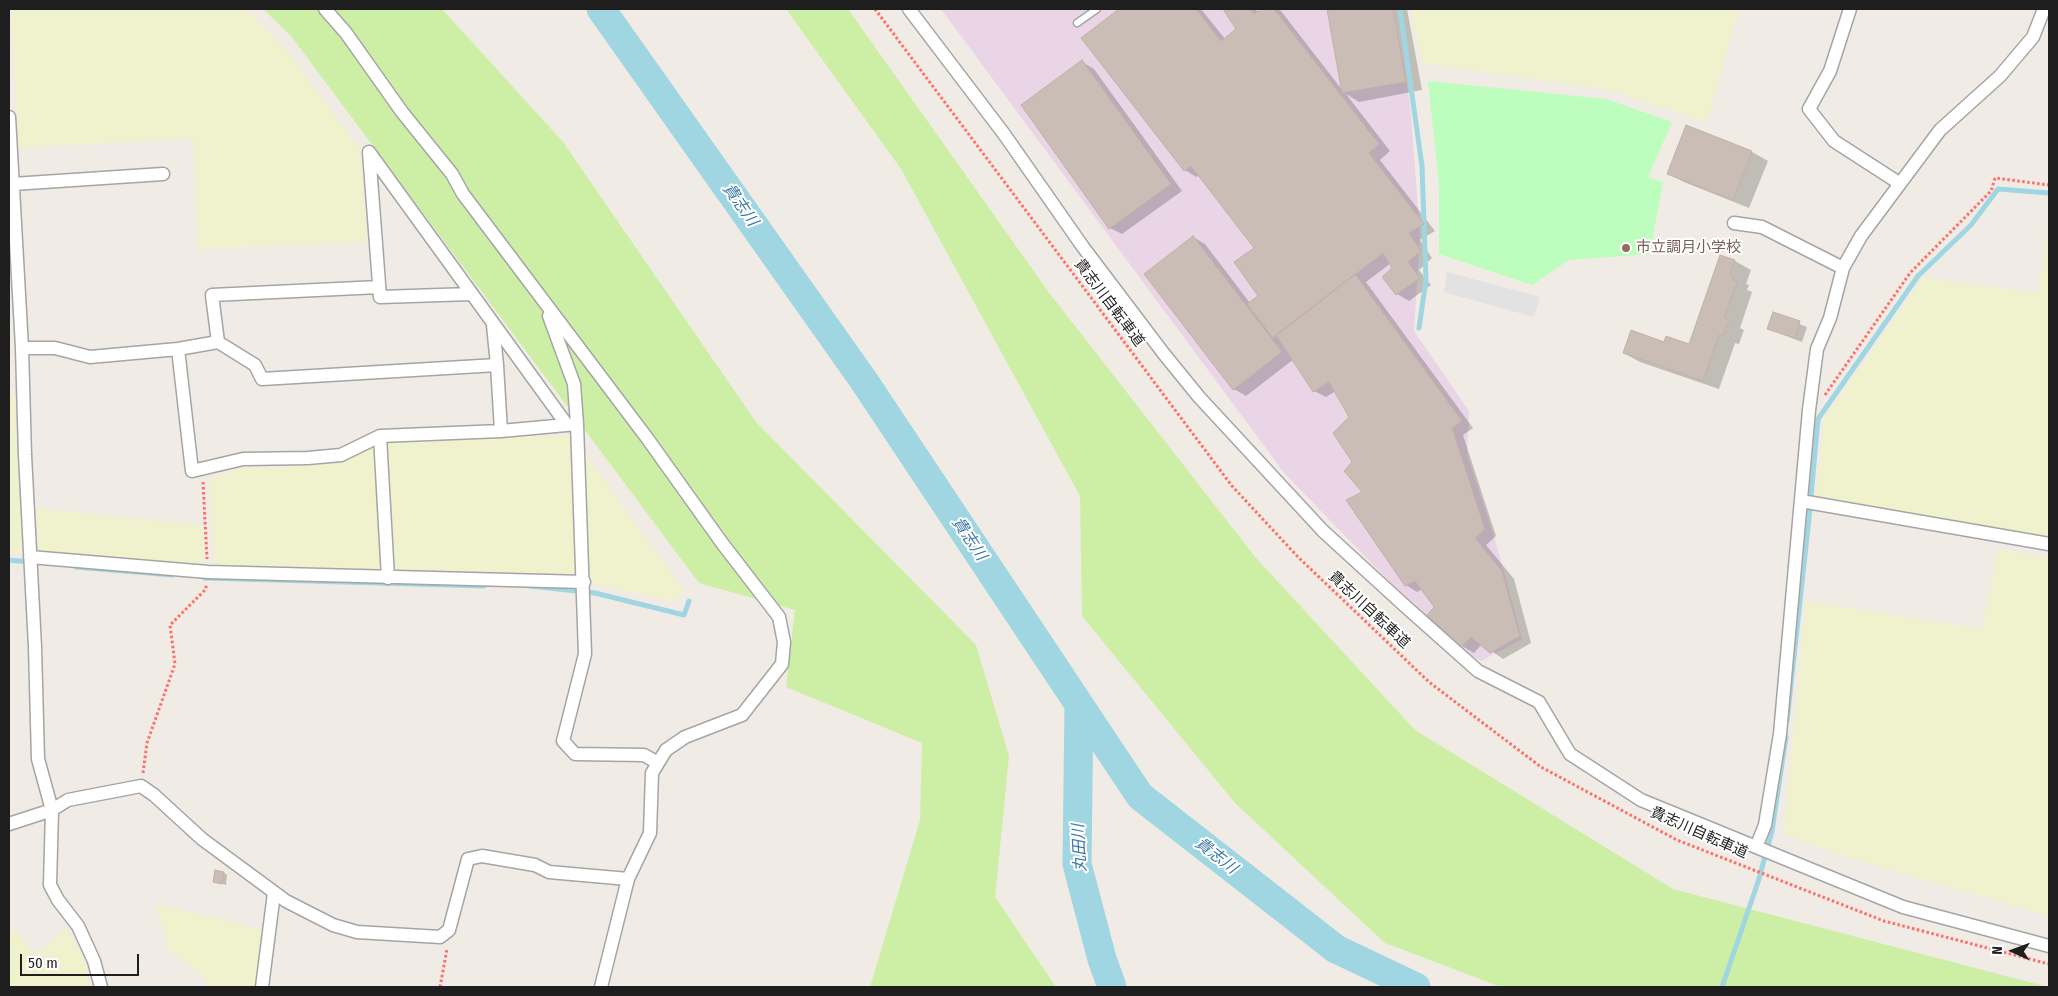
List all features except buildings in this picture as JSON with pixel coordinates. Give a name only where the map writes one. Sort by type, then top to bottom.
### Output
[{"type":"street","points":[[325,9],[346,33],[402,112],[452,174],[463,194],[647,438],[722,543],[780,617],[784,642],[782,664],[742,715],[685,736],[666,750],[652,773],[650,833],[628,879],[601,987]]},
{"type":"street","points":[[909,9],[1004,134],[1083,247],[1199,397],[1323,531],[1478,671],[1539,702],[1570,754],[1641,800],[1903,907],[2049,946]]},
{"type":"street","points":[[1850,9],[1830,71],[1809,109],[1834,141],[1899,183]]},
{"type":"street","points":[[1756,847],[1764,826],[1780,734],[1809,410],[1817,349],[1830,318],[1843,268],[1861,236],[1940,130],[2000,76],[2033,37],[2044,9]]},
{"type":"street","points":[[9,117],[22,348],[38,759],[52,810],[50,884],[58,900],[78,926],[94,961],[101,987]]},
{"type":"street","points":[[471,294],[380,297],[369,152],[471,294],[572,425]]},
{"type":"street","points":[[13,184],[163,174]]},
{"type":"street","points":[[1734,223],[1762,227],[1843,268]]},
{"type":"street","points":[[218,342],[212,295],[379,287]]},
{"type":"street","points":[[548,308],[550,320],[574,384],[572,425],[584,582],[585,654],[563,741],[575,754],[644,755],[658,763]]},
{"type":"street","points":[[493,323],[502,431]]},
{"type":"street","points":[[22,348],[55,348],[90,357],[178,349],[218,342],[254,365],[262,379],[497,365]]},
{"type":"street","points":[[178,349],[192,472],[243,459],[308,458],[341,455],[380,436],[502,431],[572,425]]},
{"type":"street","points":[[380,436],[388,578]]},
{"type":"street","points":[[1801,501],[2049,544]]},
{"type":"street","points":[[30,557],[208,572],[584,582]]},
{"type":"street","points":[[9,824],[52,810],[68,800],[141,786],[154,795],[202,839],[274,893],[333,925],[357,932],[440,937],[449,930],[468,859],[482,856],[535,865],[549,872],[628,879]]},
{"type":"street","points":[[262,987],[274,893]]},
{"type":"lane","points":[[1077,24],[1097,9]]},
{"type":"path","name":"貴志川自転車道","points":[[875,9],[1232,486],[1298,557],[1429,682],[1541,767],[1677,840],[1884,921],[2049,964]]},
{"type":"path","points":[[1809,410],[1829,391],[1910,273],[1991,191],[1996,178],[2049,186]]},
{"type":"path","points":[[141,786],[147,743],[175,664],[170,625],[206,589],[208,572],[202,469]]},
{"type":"path","points":[[440,987],[440,977],[444,970],[449,930]]},
{"type":"shaded area","points":[[941,9],[1393,9],[1410,103],[1420,233],[1414,331],[1469,411],[1467,454],[1498,550],[1522,639],[1481,661],[1465,652],[1420,613],[1285,474]]},
{"type":"shaded area","points":[[1447,272],[1540,297],[1534,317],[1444,292]]},
{"type":"green space","points":[[11,9],[246,9],[290,55],[360,150],[367,242],[198,249],[193,138],[19,148]]},
{"type":"green space","points":[[263,9],[442,9],[563,142],[756,422],[976,645],[1009,756],[995,897],[1056,987],[870,987],[920,820],[922,743],[786,687],[795,610],[699,583],[291,36]]},
{"type":"green space","points":[[786,9],[848,9],[1050,294],[1256,558],[1415,730],[1673,889],[2048,987],[1501,987],[1385,943],[1235,803],[1082,616],[1080,496],[901,169]]},
{"type":"green space","points":[[1411,9],[1739,9],[1707,122],[1605,89],[1422,63]]},
{"type":"green space","points":[[1428,81],[1606,99],[1672,122],[1648,177],[1663,182],[1650,254],[1569,260],[1532,285],[1439,254],[1439,185]]},
{"type":"green space","points":[[2049,224],[2049,537],[1816,497],[1824,419],[1923,278],[2038,293]]},
{"type":"green space","points":[[9,391],[14,391],[22,553],[9,553]]},
{"type":"green space","points":[[566,435],[573,445],[579,578],[393,574],[386,442]]},
{"type":"green space","points":[[376,446],[382,573],[214,569],[209,478],[242,468],[283,468],[352,458]]},
{"type":"green space","points":[[584,452],[684,591],[673,602],[590,582]]},
{"type":"green space","points":[[36,508],[203,526],[204,569],[39,555]]},
{"type":"green space","points":[[1998,549],[2049,558],[2049,916],[1837,854],[1784,834],[1806,601],[1982,629]]},
{"type":"green space","points":[[156,904],[264,930],[256,987],[210,987],[199,973],[169,950]]},
{"type":"green space","points":[[66,928],[84,958],[90,987],[9,987],[9,934],[14,929],[35,956]]},
{"type":"waterway","name":"貴志川","points":[[601,9],[864,381],[1140,796],[1336,949],[1416,987]]},
{"type":"waterway","points":[[1400,9],[1422,166],[1426,280],[1419,328]]},
{"type":"waterway","points":[[1787,721],[1818,419],[1918,276],[1971,225],[1998,189],[2049,193]]},
{"type":"waterway","points":[[9,560],[30,562]]},
{"type":"waterway","points":[[76,567],[172,575]]},
{"type":"waterway","points":[[205,578],[484,586]]},
{"type":"waterway","points":[[530,586],[595,593],[684,615],[689,601]]},
{"type":"waterway","name":"丸田川","points":[[1079,705],[1077,864],[1102,959],[1112,987]]},
{"type":"waterway","points":[[1722,987],[1758,882],[1772,831],[1786,737]]},
{"type":"place","name":"市立調月小学校","points":[[1626,248]]}]
